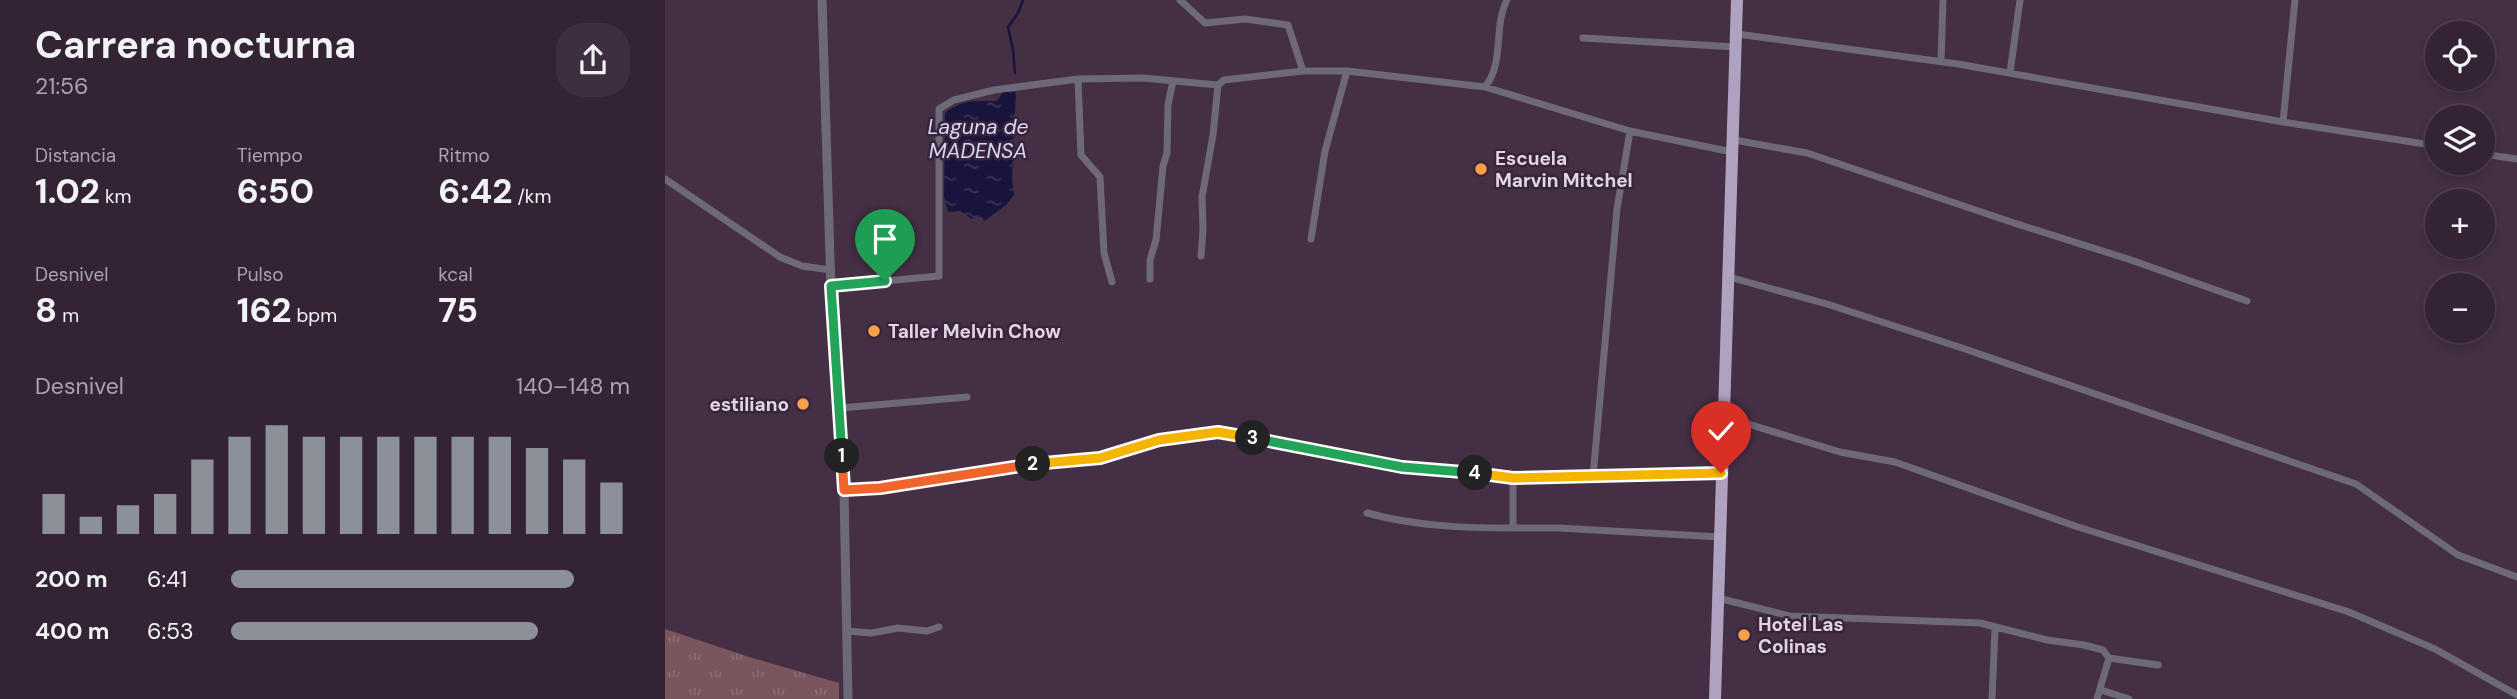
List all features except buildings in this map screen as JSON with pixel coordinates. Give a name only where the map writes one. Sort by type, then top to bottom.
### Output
[{"type":"highway","points":[[1715,699],[1737,0]]},
{"type":"street","points":[[822,0],[832,321],[841,408],[848,699]]},
{"type":"street","points":[[1180,0],[1206,23],[1245,19],[1288,25],[1303,71]]},
{"type":"street","points":[[1485,87],[1494,72],[1502,10],[1507,0]]},
{"type":"street","points":[[1941,61],[1943,0]]},
{"type":"street","points":[[2010,73],[2020,0]]},
{"type":"street","points":[[2283,122],[2295,0]]},
{"type":"street","points":[[1737,34],[1941,61],[2283,122],[2425,144]]},
{"type":"street","points":[[1583,38],[1736,47]]},
{"type":"street","points":[[1201,256],[1202,197],[1213,135],[1218,85],[1224,80],[1303,71],[1347,71],[1485,87],[1630,131],[1733,146],[1807,153],[2247,301]]},
{"type":"street","points":[[1311,239],[1325,151],[1347,71]]},
{"type":"street","points":[[831,286],[939,276],[939,109],[954,100],[994,90],[1078,79],[1143,78],[1218,85]]},
{"type":"street","points":[[1078,79],[1081,155],[1100,177],[1104,253],[1112,282]]},
{"type":"street","points":[[1150,279],[1150,260],[1156,240],[1163,166],[1167,153],[1168,105],[1173,81]]},
{"type":"street","points":[[1593,477],[1617,209],[1630,131]]},
{"type":"street","points":[[2495,156],[2517,159]]},
{"type":"street","points":[[665,179],[780,257],[802,266],[831,270]]},
{"type":"street","points":[[1729,277],[1827,304],[1965,349],[2357,484],[2458,555],[2517,577]]},
{"type":"street","points":[[841,408],[967,397]]},
{"type":"street","points":[[1725,417],[1840,452],[1895,463],[2074,526],[2349,612],[2432,648],[2517,695]]},
{"type":"street","points":[[844,490],[1000,471],[1016,465],[1100,458],[1159,440],[1218,432],[1402,467],[1513,478],[1721,473]]},
{"type":"street","points":[[1513,478],[1513,528]]},
{"type":"street","points":[[1367,513],[1397,521],[1465,528],[1720,537]]},
{"type":"street","points":[[1717,598],[1790,617],[1980,623],[2047,640],[2103,650],[2109,659],[2097,699]]},
{"type":"street","points":[[848,631],[871,634],[898,628],[927,631],[939,627]]},
{"type":"street","points":[[1992,699],[1995,628]]},
{"type":"street","points":[[2109,659],[2158,665]]},
{"type":"street","points":[[2101,690],[2129,699]]},
{"type":"green space","points":[[665,629],[839,683],[839,699],[665,699]]},
{"type":"water","name":"Laguna de MADENSA","points":[[1003,92],[1016,92],[1012,178],[1014,195],[1006,205],[984,221],[982,217],[976,216],[972,219],[960,211],[948,212],[944,196],[945,113],[963,103],[997,101]]},
{"type":"waterway","points":[[1015,73],[1008,27],[1023,0]]},
{"type":"place","name":"Escuela Marvin Mitchel","points":[[1481,169]]},
{"type":"place","name":"Taller Melvin Chow","points":[[874,331]]},
{"type":"place","name":"estiliano","points":[[803,404]]},
{"type":"place","name":"Hotel Las Colinas","points":[[1744,635]]},
{"type":"route","points":[[885,281],[831,286],[841,408],[844,490],[880,488],[1000,471],[1016,465],[1100,458],[1159,440],[1218,432],[1402,467],[1513,478],[1721,473]]}]
